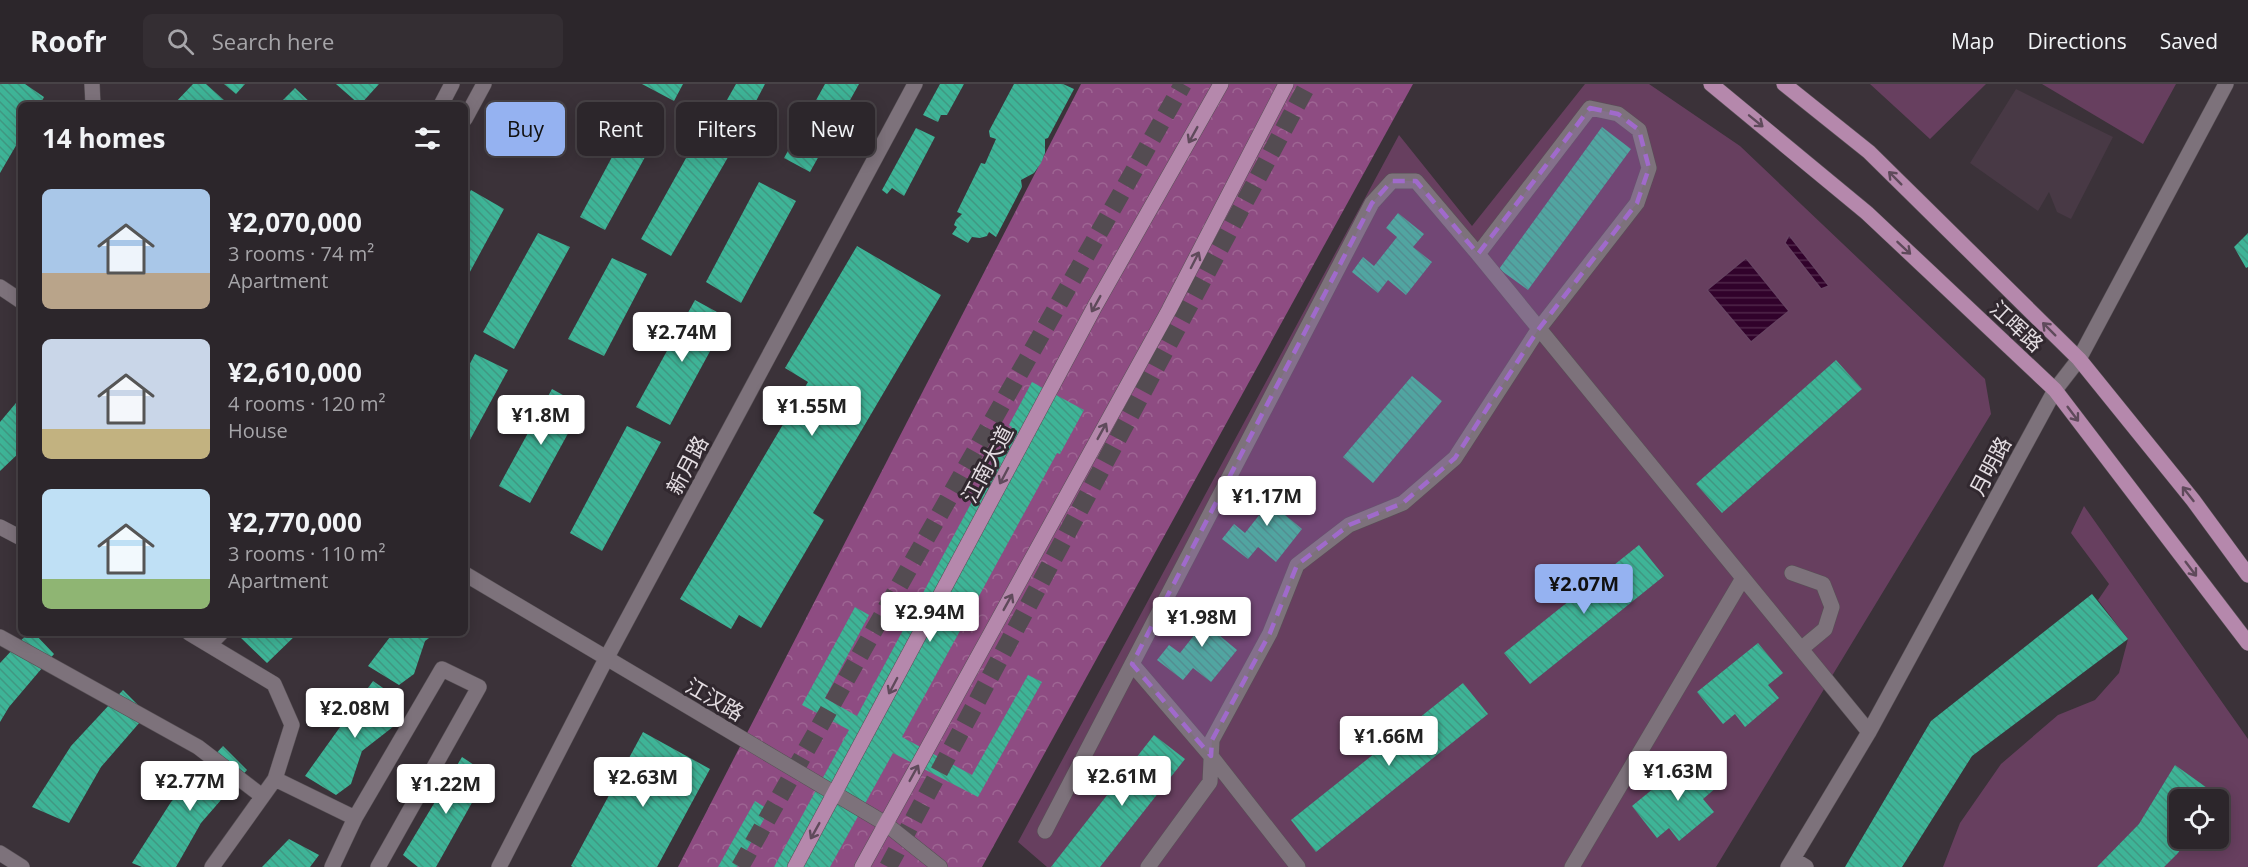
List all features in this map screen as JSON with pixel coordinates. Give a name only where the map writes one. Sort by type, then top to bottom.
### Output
[{"type":"main road","name":"江南大道","points":[[795,867],[1095,306],[1221,84]]},
{"type":"main road","points":[[862,867],[1169,310],[1286,84]]},
{"type":"main road","name":"江晖路","points":[[1711,84],[1867,213],[2055,390],[2248,643]]},
{"type":"main road","name":"江晖路","points":[[1785,84],[1869,152],[2079,359],[2193,500],[2248,575]]},
{"type":"street","points":[[92,84],[93,102]]},
{"type":"street","points":[[443,102],[452,84]]},
{"type":"street","points":[[468,113],[484,84]]},
{"type":"street","name":"新月路","points":[[499,867],[606,659],[915,84]]},
{"type":"street","name":"月明路","points":[[1796,864],[2055,390],[2079,359],[2226,84]]},
{"type":"street","points":[[1148,867],[1210,782],[1212,740],[1270,633],[1297,565],[1348,525],[1403,503],[1455,458],[1538,330],[1637,203],[1649,168],[1639,130],[1618,114],[1590,108],[1478,254]]},
{"type":"street","points":[[1045,831],[1372,203],[1392,181],[1416,181],[1869,732]]},
{"type":"street","points":[[0,287],[18,299]]},
{"type":"street","points":[[0,527],[18,536]]},
{"type":"street","points":[[1792,573],[1823,584],[1832,607],[1825,629],[1801,650]]},
{"type":"street","name":"江汉路","points":[[468,576],[886,824],[940,867]]},
{"type":"street","points":[[1572,867],[1743,578]]},
{"type":"street","points":[[194,636],[274,684],[291,726],[275,779],[212,867]]},
{"type":"street","points":[[209,645],[218,636]]},
{"type":"street","points":[[0,637],[198,747],[262,796]]},
{"type":"street","points":[[1132,664],[1211,756],[1298,867]]},
{"type":"street","points":[[332,867],[355,818],[442,669],[479,687],[378,867]]},
{"type":"street","points":[[275,779],[355,818]]},
{"type":"street","points":[[0,853],[22,867]]},
{"type":"highlighted area","points":[[1590,108],[1618,114],[1639,130],[1649,168],[1637,203],[1538,330],[1455,458],[1403,503],[1349,525],[1297,565],[1270,633],[1212,740],[1211,756],[1132,664],[1372,203],[1392,181],[1416,181],[1478,254]]},
{"type":"shaded area","points":[[1585,84],[1649,84],[1740,146],[1985,379],[1991,414],[1716,867],[1047,867],[1018,842],[1399,135],[1472,226]]},
{"type":"shaded area","points":[[1870,84],[1986,84],[1930,139]]},
{"type":"shaded area","points":[[2042,84],[2176,84],[2143,144]]},
{"type":"shaded area","points":[[2016,89],[2113,137],[2071,219],[2057,212],[2049,192],[2038,211],[1970,163]]},
{"type":"shaded area","points":[[1789,235],[1829,286],[1821,289],[1785,243]]},
{"type":"shaded area","points":[[1746,258],[1789,311],[1751,342],[1707,290]]},
{"type":"shaded area","points":[[2084,506],[2248,739],[2248,867],[1943,867],[1960,823],[2001,764],[2058,715],[2095,700],[2119,673],[2128,639],[2098,600],[2109,584],[2071,533]]},
{"type":"green space","points":[[1081,84],[1413,84],[982,867],[678,867]]},
{"type":"building","points":[[0,84],[25,84],[44,97],[42,102],[18,102],[18,142],[0,173]]},
{"type":"building","points":[[193,84],[206,84],[225,101],[224,102],[176,102]]},
{"type":"building","points":[[224,84],[245,84],[236,94]]},
{"type":"building","points":[[336,84],[379,84],[363,102],[357,102]]},
{"type":"building","points":[[642,84],[683,84],[674,101]]},
{"type":"building","points":[[736,84],[765,84],[755,102],[726,102]]},
{"type":"building","points":[[825,84],[859,84],[849,102],[815,102]]},
{"type":"building","points":[[940,84],[964,84],[947,115],[941,115],[938,122],[923,115]]},
{"type":"building","points":[[1014,84],[1063,84],[1074,89],[1048,138],[1045,139],[1045,153],[1041,163],[1034,173],[1021,180],[1022,187],[996,237],[989,232],[987,236],[972,237],[968,243],[952,234],[957,227],[954,225],[956,220],[962,214],[957,212],[981,163],[985,164],[996,139],[990,137],[989,131]]},
{"type":"building","points":[[295,88],[310,102],[281,102]]},
{"type":"building","points":[[1602,127],[1631,149],[1528,290],[1499,269]]},
{"type":"building","points":[[916,128],[935,137],[904,196],[892,188],[887,194],[882,190]]},
{"type":"building","points":[[789,149],[789,156],[819,156],[810,172],[784,158]]},
{"type":"building","points":[[613,156],[646,156],[605,230],[580,217]]},
{"type":"building","points":[[687,156],[729,156],[671,256],[641,239]]},
{"type":"building","points":[[759,182],[796,201],[741,303],[706,282]]},
{"type":"building","points":[[471,190],[504,209],[468,275],[468,196]]},
{"type":"building","points":[[1398,213],[1424,234],[1413,247],[1432,262],[1406,295],[1388,280],[1378,293],[1352,272],[1363,257],[1374,266],[1397,237],[1386,228]]},
{"type":"building","points":[[538,233],[570,247],[514,349],[483,332]]},
{"type":"building","points":[[2248,233],[2248,267],[2246,268],[2234,247]]},
{"type":"building","points":[[857,246],[941,295],[813,513],[824,520],[761,628],[739,615],[731,629],[680,599],[808,382],[785,368]]},
{"type":"building","points":[[612,258],[647,274],[604,356],[568,339]]},
{"type":"building","points":[[695,300],[728,318],[670,425],[636,407]]},
{"type":"building","points":[[475,354],[508,370],[468,443],[468,367]]},
{"type":"building","points":[[1836,360],[1862,389],[1722,513],[1696,484]]},
{"type":"building","points":[[1412,376],[1442,401],[1373,483],[1343,457]]},
{"type":"building","points":[[1032,382],[1084,410],[1060,454],[1057,453],[902,737],[972,775],[1028,675],[1042,682],[978,797],[893,753],[830,867],[774,867],[849,730],[802,705],[855,607],[869,615],[825,698],[857,716],[1012,427],[1009,425]]},
{"type":"building","points":[[552,389],[583,406],[530,503],[499,486]]},
{"type":"building","points":[[18,401],[18,454],[0,471],[0,422]]},
{"type":"building","points":[[627,426],[661,442],[602,551],[570,533]]},
{"type":"building","points":[[1269,480],[1295,500],[1284,514],[1302,529],[1276,562],[1258,547],[1248,559],[1222,539],[1234,524],[1245,533],[1268,504],[1257,495]]},
{"type":"building","points":[[1639,545],[1664,576],[1530,684],[1504,653]]},
{"type":"building","points":[[2092,594],[2128,639],[1972,756],[1902,867],[1845,867],[1931,721]]},
{"type":"building","points":[[1204,601],[1230,621],[1219,635],[1237,650],[1211,682],[1193,668],[1183,680],[1157,660],[1169,645],[1180,653],[1203,624],[1192,616]]},
{"type":"building","points":[[25,636],[37,636],[54,654],[9,707],[0,722],[0,663]]},
{"type":"building","points":[[241,636],[295,636],[267,663]]},
{"type":"building","points":[[391,636],[432,636],[425,641],[414,674],[399,685],[368,666]]},
{"type":"building","points":[[1758,643],[1783,673],[1768,685],[1779,698],[1745,727],[1735,714],[1723,724],[1697,692]]},
{"type":"building","points":[[373,681],[399,699],[398,723],[362,751],[351,784],[336,795],[305,776]]},
{"type":"building","points":[[1463,683],[1488,714],[1316,852],[1291,820]]},
{"type":"building","points":[[123,690],[147,714],[101,767],[69,823],[32,807],[71,746]]},
{"type":"building","points":[[643,732],[710,769],[657,867],[571,866]]},
{"type":"building","points":[[1154,735],[1185,759],[1100,867],[1051,867]]},
{"type":"building","points":[[223,746],[247,770],[201,823],[176,867],[142,867],[132,863],[171,802]]},
{"type":"building","points":[[462,757],[488,774],[436,867],[418,867],[403,855]]},
{"type":"building","points":[[1692,757],[1717,787],[1703,799],[1714,812],[1679,841],[1669,828],[1657,838],[1632,806]]},
{"type":"building","points":[[2175,765],[2209,789],[2169,789],[2169,849],[2181,849],[2164,867],[2097,867],[2139,824]]},
{"type":"building","points":[[755,801],[769,810],[748,848],[737,867],[718,867]]},
{"type":"building","points":[[289,839],[319,855],[310,867],[262,867]]},
{"type":"tunnel","points":[[740,867],[1183,84]]},
{"type":"tunnel","points":[[888,867],[1308,84]]}]
